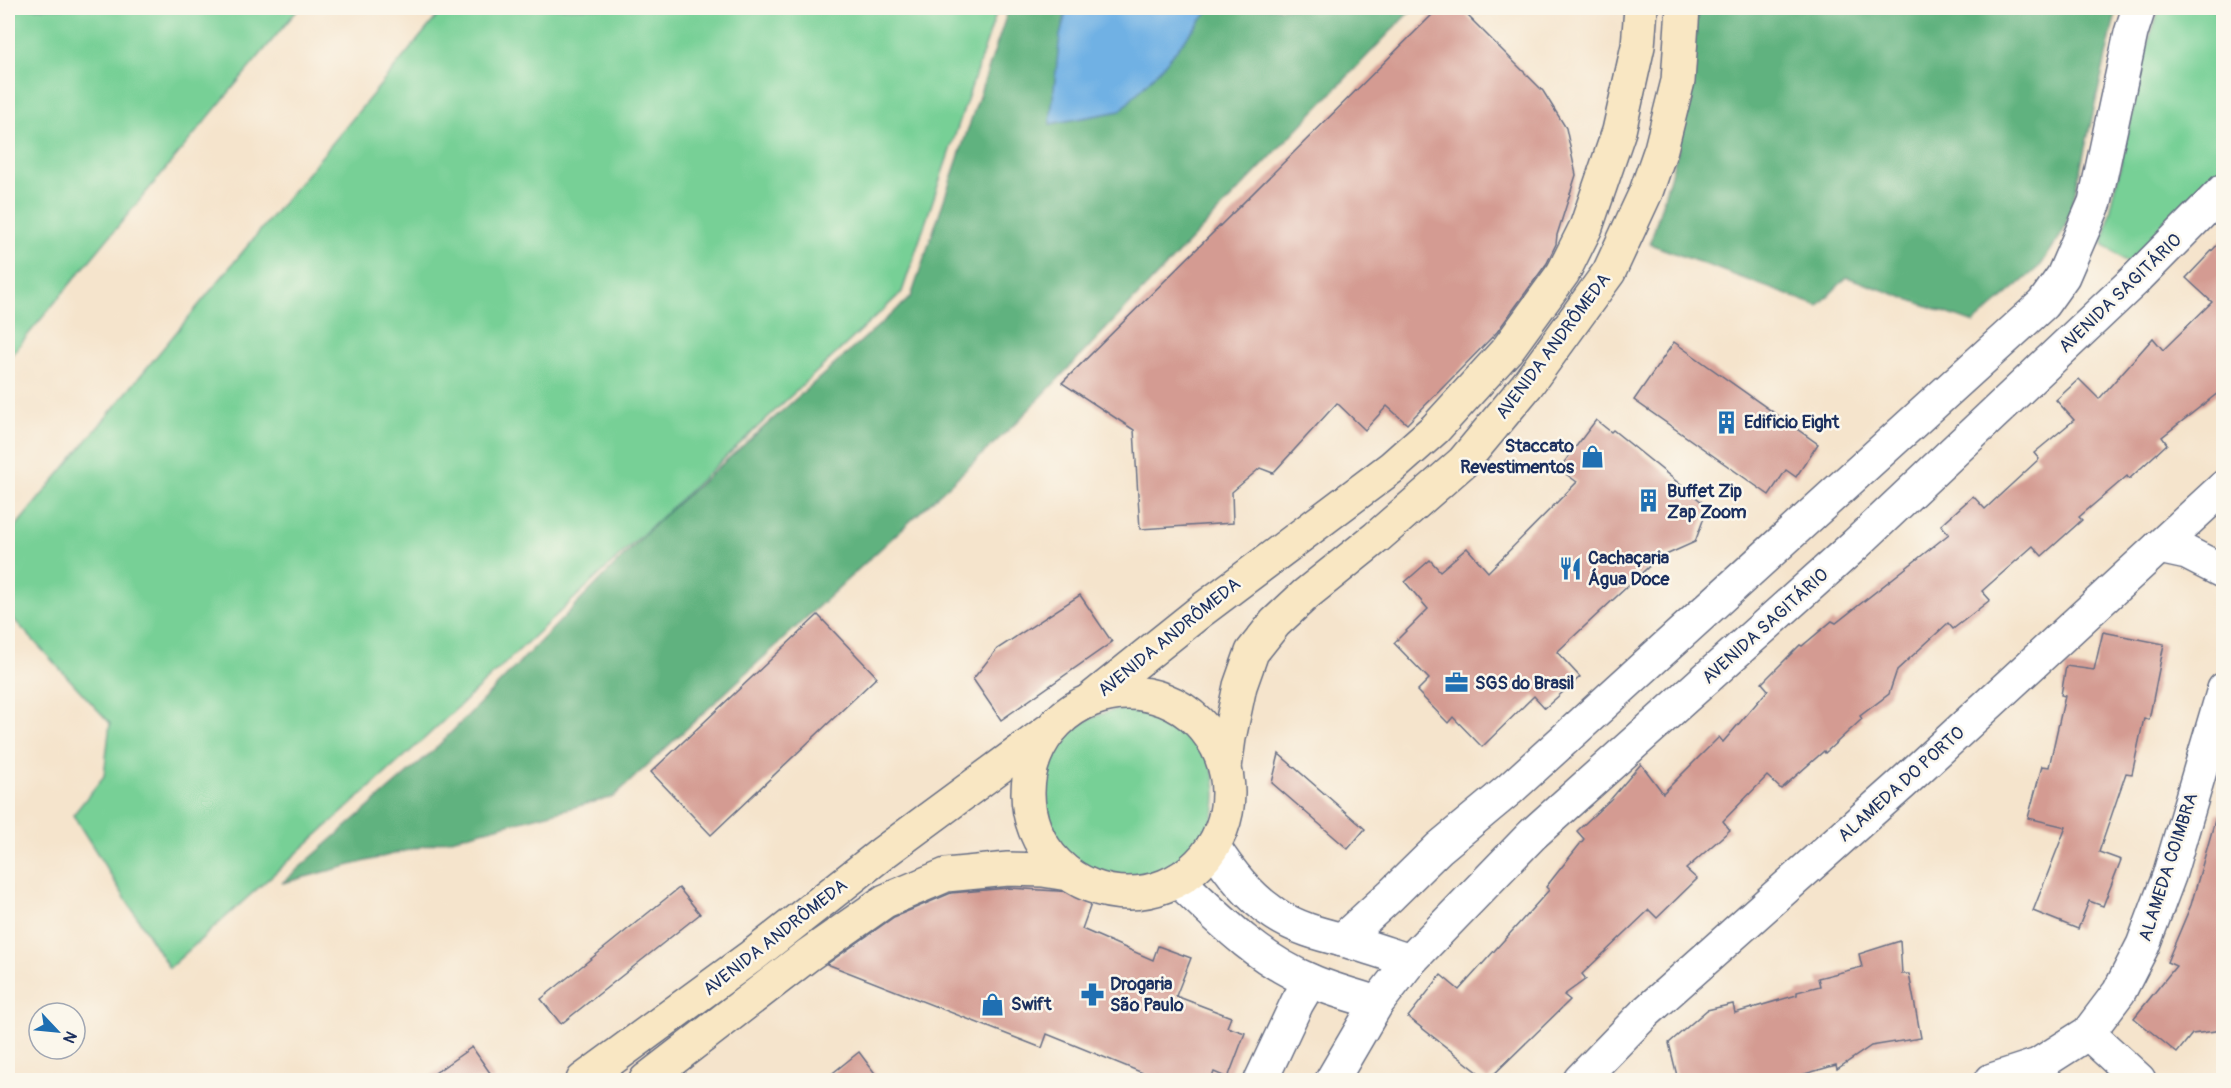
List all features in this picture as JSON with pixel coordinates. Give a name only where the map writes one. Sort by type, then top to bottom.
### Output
[{"type":"main road","name":"AVENIDA ANDRÔMEDA","points":[[1091,699],[1202,610],[1391,468],[1435,429],[1507,350],[1563,273],[1586,227],[1619,130],[1638,46],[1641,8]]},
{"type":"main road","name":"AVENIDA ANDRÔMEDA","points":[[1225,767],[1240,686],[1252,652],[1275,623],[1306,594],[1377,537],[1463,462],[1527,385],[1610,272],[1646,192],[1661,149],[1678,81],[1683,8]]},
{"type":"main road","points":[[1124,692],[1158,696],[1188,712],[1211,736],[1225,767],[1227,803],[1224,821],[1213,846],[1178,880],[1157,889],[1134,893],[1111,892],[1089,886],[1068,874],[1048,854],[1034,828],[1028,800],[1030,771],[1052,728],[1091,699],[1124,692]]},
{"type":"main road","name":"AVENIDA ANDRÔMEDA","points":[[583,1080],[752,956],[884,852],[1052,728]]},
{"type":"main road","name":"AVENIDA ANDRÔMEDA","points":[[646,1080],[808,955],[885,901],[946,874],[1008,869],[1043,870],[1068,874]]},
{"type":"street","points":[[1342,940],[1392,896],[1439,848],[1510,789],[2043,304],[2063,276],[2095,202],[2131,33],[2139,8]]},
{"type":"street","name":"AVENIDA SAGITÁRIO","points":[[1332,1080],[1377,1003],[1410,961],[1533,834],[1856,544],[2135,280],[2223,190]]},
{"type":"street","name":"ALAMEDA DO PORTO","points":[[1580,1080],[1645,1013],[1903,783],[2223,487]]},
{"type":"street","points":[[2159,547],[2187,553],[2223,572]]},
{"type":"street","name":"ALAMEDA COIMBRA","points":[[1992,1080],[2038,1065],[2088,1033],[2119,992],[2143,945],[2169,876],[2223,689]]},
{"type":"street","points":[[1213,846],[1230,872],[1253,897],[1275,915],[1320,935],[1410,961]]},
{"type":"street","points":[[1178,880],[1232,931],[1271,960],[1310,981],[1377,1003]]},
{"type":"street","points":[[1261,1080],[1297,1003],[1310,981]]},
{"type":"street","points":[[2088,1033],[2139,1080]]},
{"type":"green space","points":[[17,8],[299,8],[8,359],[8,20]]},
{"type":"green space","points":[[444,8],[998,8],[902,292],[425,738],[169,968],[73,815],[104,776],[110,723],[8,613],[8,536]]},
{"type":"green space","points":[[1009,8],[1413,8],[1017,422],[613,797],[282,883],[435,749],[660,519],[911,297]]},
{"type":"green space","points":[[1696,8],[2117,8],[2071,210],[2063,232],[2041,265],[1974,323],[1847,277],[1818,306],[1650,244],[1679,147]]},
{"type":"green space","points":[[2160,8],[2213,8],[2223,14],[2223,176],[2132,266],[2103,244],[2148,42]]},
{"type":"green space","points":[[1130,709],[1147,710],[1163,715],[1178,723],[1191,734],[1202,747],[1210,762],[1215,778],[1215,812],[1210,828],[1202,843],[1191,856],[1178,867],[1163,875],[1147,880],[1130,881],[1113,880],[1097,875],[1082,867],[1069,856],[1058,843],[1050,828],[1045,812],[1044,795],[1045,778],[1050,762],[1058,747],[1069,734],[1082,723],[1097,715],[1113,710]]},
{"type":"water","points":[[1067,8],[1211,8],[1162,67],[1120,111],[1050,124],[1060,36]]},
{"type":"building","points":[[1439,8],[1460,8],[1543,91],[1566,128],[1576,175],[1556,244],[1547,263],[1497,332],[1407,424],[1387,406],[1365,430],[1337,403],[1273,473],[1260,468],[1232,492],[1233,523],[1140,529],[1134,430],[1062,383]]},
{"type":"building","points":[[2223,239],[2223,389],[2162,437],[2167,444],[2129,479],[2127,476],[2079,517],[2082,520],[2042,556],[2033,546],[1982,591],[1990,600],[1953,629],[1948,623],[1897,670],[1889,694],[1860,716],[1862,719],[1825,753],[1824,751],[1781,789],[1767,776],[1723,821],[1730,830],[1686,869],[1697,879],[1657,918],[1649,910],[1582,974],[1586,979],[1564,995],[1570,1000],[1488,1080],[1408,1017],[1441,975],[1459,990],[1549,890],[1546,887],[1584,839],[1577,831],[1610,800],[1641,764],[1663,793],[1719,737],[1723,742],[1768,690],[1762,683],[1800,645],[1802,646],[1832,621],[1836,623],[1949,534],[1941,525],[1973,496],[1985,509],[2039,459],[2034,453],[2074,420],[2056,400],[2079,379],[2099,399],[2153,338],[2163,350],[2212,302],[2186,278]]},
{"type":"building","name":"Edificio Eight","points":[[1674,342],[1818,444],[1796,477],[1786,470],[1769,495],[1634,400]]},
{"type":"building","points":[[1596,420],[1611,432],[1613,430],[1708,507],[1695,542],[1657,559],[1557,652],[1580,677],[1545,708],[1534,696],[1482,747],[1453,717],[1448,723],[1417,691],[1429,679],[1394,643],[1428,609],[1405,582],[1430,560],[1440,571],[1467,548],[1488,572],[1577,482],[1559,469]]},
{"type":"building","points":[[1080,595],[1112,642],[1001,720],[973,679],[997,649]]},
{"type":"building","points":[[818,615],[877,677],[711,835],[651,772]]},
{"type":"building","points":[[2103,632],[2164,644],[2149,720],[2144,718],[2132,774],[2126,773],[2099,852],[2121,860],[2103,906],[2089,901],[2078,929],[2033,911],[2066,827],[2028,818],[2042,766],[2049,767],[2065,696],[2061,695],[2066,666],[2094,670]]},
{"type":"building","points":[[1279,754],[1365,829],[1348,849],[1272,783]]},
{"type":"building","points":[[2217,813],[2223,814],[2223,1030],[2192,1034],[2177,1053],[2134,1018],[2176,966],[2167,962],[2191,905]]},
{"type":"building","points":[[679,888],[700,914],[561,1024],[541,999]]},
{"type":"building","points":[[1009,888],[1073,892],[1091,904],[1082,929],[1153,960],[1158,946],[1191,958],[1176,996],[1231,1017],[1227,1027],[1245,1033],[1228,1078],[1214,1072],[1211,1080],[1160,1080],[1047,1034],[1042,1048],[827,964],[894,917],[951,893]]},
{"type":"building","points":[[1900,941],[1902,974],[1909,974],[1921,1038],[1871,1046],[1837,1069],[1836,1065],[1784,1080],[1678,1080],[1669,1043],[1707,1010],[1733,1004],[1735,1013],[1797,995],[1797,992],[1820,986],[1818,978],[1862,967],[1859,954]]},
{"type":"building","points":[[472,1047],[495,1080],[425,1080]]},
{"type":"building","points":[[859,1052],[880,1080],[824,1080]]},
{"type":"place","name":"Edificio Eight","points":[[1726,422]]},
{"type":"place","name":"Staccato Revestimentos","points":[[1592,456]]},
{"type":"place","name":"Buffet Zip Zap Zoom","points":[[1649,501]]},
{"type":"place","name":"Cachaçaria Água Doce","points":[[1570,568]]},
{"type":"place","name":"SGS do Brasil","points":[[1457,683]]},
{"type":"place","name":"Drogaria São Paulo","points":[[1092,994]]},
{"type":"place","name":"Swift","points":[[993,1004]]}]
